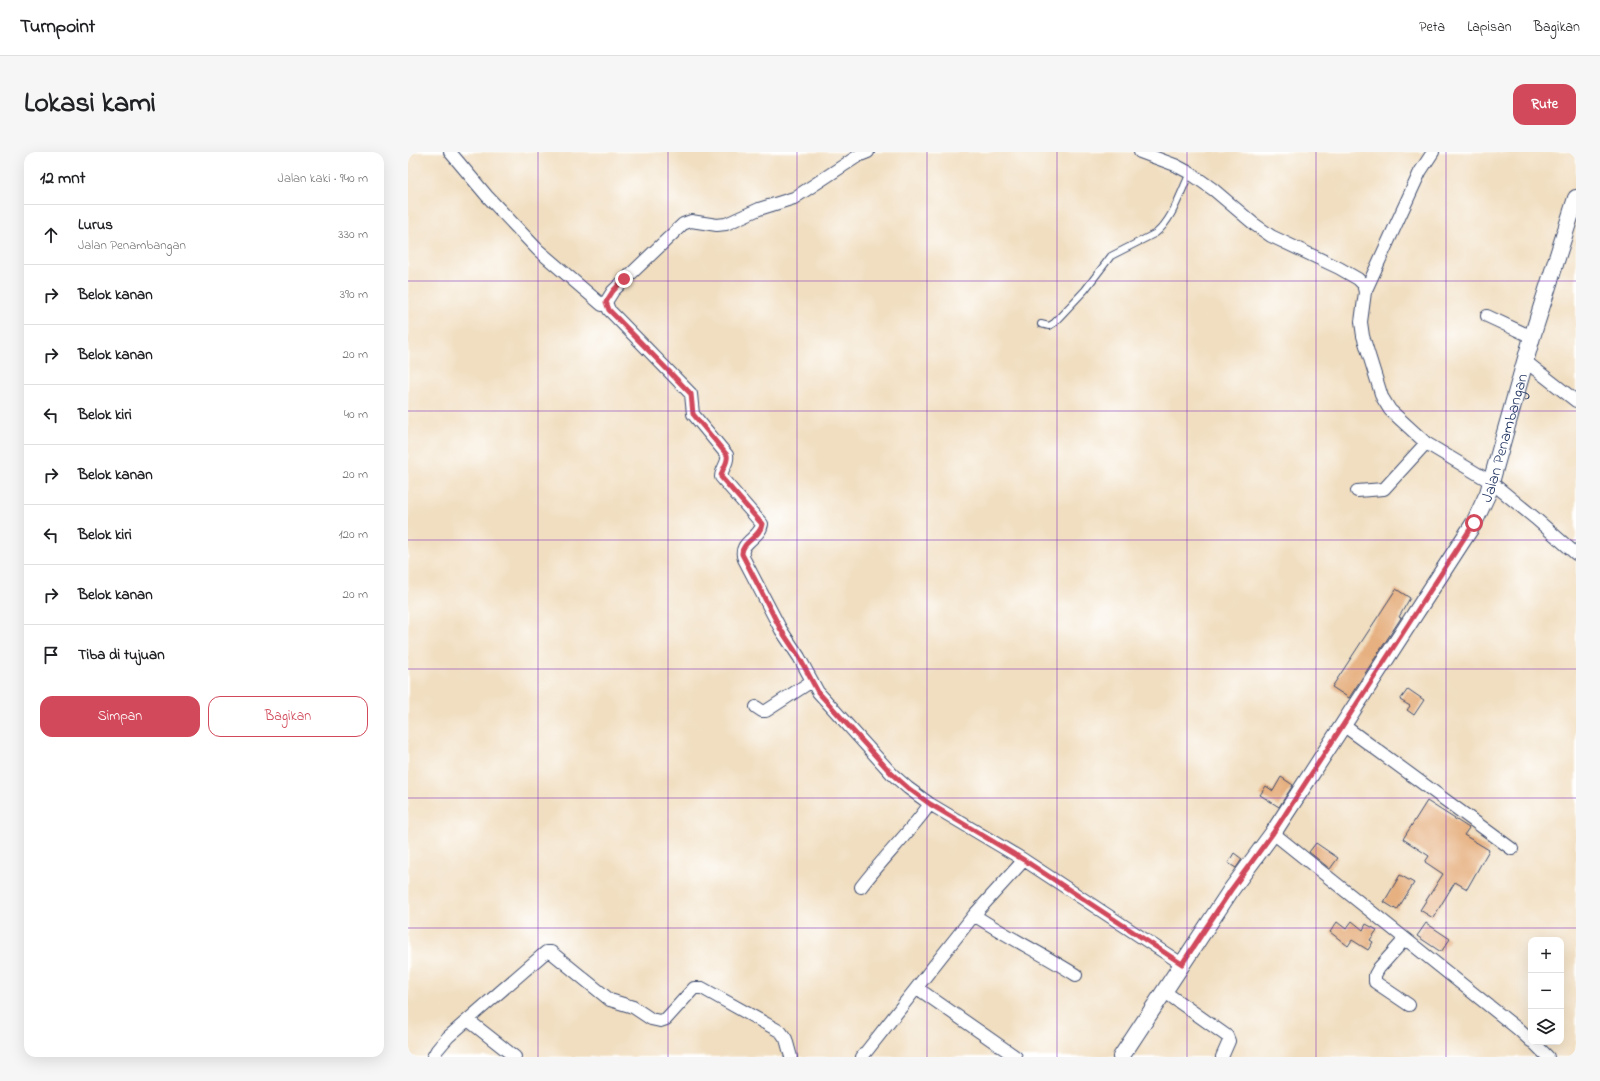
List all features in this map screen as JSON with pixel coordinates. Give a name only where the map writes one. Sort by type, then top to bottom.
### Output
[{"type":"street","points":[[450,152],[487,196],[538,250],[602,305],[605,304],[613,291],[624,279],[686,222],[721,225],[726,224],[760,209],[794,198],[858,156],[868,152]]},
{"type":"street","points":[[1140,152],[1175,165],[1190,173],[1214,190],[1254,224],[1271,236],[1352,275],[1363,284],[1366,292]]},
{"type":"street","points":[[1432,152],[1420,172],[1366,292],[1361,322],[1363,336],[1382,397],[1397,417],[1426,443],[1490,482],[1535,518],[1576,554]]},
{"type":"street","name":"Jalan Penambangan","points":[[1126,1055],[1182,964],[1231,890],[1273,833],[1474,523],[1485,501],[1532,337],[1576,198]]},
{"type":"street","points":[[606,302],[609,310],[691,394],[693,414],[727,455],[728,460],[721,477],[762,524],[759,532],[742,549],[742,554],[781,630],[823,698],[892,774],[908,788],[930,804],[1024,860],[1182,964]]},
{"type":"street","points":[[1487,316],[1532,337]]},
{"type":"street","points":[[1525,361],[1576,401]]},
{"type":"street","points":[[1357,491],[1386,488],[1426,443]]},
{"type":"street","points":[[756,707],[762,711],[766,711],[812,681]]},
{"type":"street","points":[[1343,725],[1512,849]]},
{"type":"street","points":[[861,888],[879,863],[908,832],[930,804]]},
{"type":"street","points":[[1273,833],[1528,1038]]},
{"type":"street","points":[[862,1057],[974,915],[1024,860]]},
{"type":"street","points":[[974,915],[1000,933],[1049,958],[1076,975]]},
{"type":"street","points":[[1405,939],[1375,975],[1375,982],[1409,1006]]},
{"type":"street","points":[[433,1057],[448,1038],[546,952],[551,952],[610,1000],[633,1007],[651,1019],[660,1021],[666,1019],[694,988],[702,988],[781,1032],[786,1039],[791,1057]]},
{"type":"street","points":[[917,988],[1016,1057]]},
{"type":"street","points":[[1164,992],[1227,1036],[1229,1041],[1222,1057]]},
{"type":"street","points":[[468,1020],[514,1057]]},
{"type":"street","points":[[1536,1045],[1548,1057]]},
{"type":"lane","points":[[1041,324],[1049,326],[1054,324],[1085,290],[1111,256],[1160,230],[1167,220],[1190,173]]},
{"type":"building","points":[[1396,589],[1410,598],[1399,617],[1401,618],[1349,698],[1332,687]]},
{"type":"building","points":[[1408,689],[1424,700],[1414,715],[1407,710],[1410,706],[1400,700]]},
{"type":"building","points":[[1281,777],[1293,785],[1279,807],[1260,795],[1266,786],[1273,791]]},
{"type":"building","points":[[1427,801],[1469,828],[1464,835],[1489,850],[1467,889],[1455,882],[1433,918],[1420,910],[1443,874],[1425,862],[1429,856],[1403,839]]},
{"type":"building","points":[[1316,843],[1338,858],[1330,869],[1309,852]]},
{"type":"building","points":[[1234,853],[1242,859],[1236,868],[1228,863]]},
{"type":"building","points":[[1400,875],[1414,883],[1397,910],[1384,902]]},
{"type":"building","points":[[1352,921],[1363,930],[1366,924],[1377,930],[1370,940],[1373,942],[1368,950],[1352,940],[1348,946],[1330,932],[1337,922],[1346,929]]},
{"type":"building","points":[[1426,923],[1450,939],[1441,952],[1417,936]]},
{"type":"route","points":[[624,279],[613,291],[606,302],[609,310],[691,394],[692,413],[727,455],[728,460],[721,477],[762,522],[763,526],[741,550],[742,554],[749,571],[757,582],[781,630],[799,657],[818,692],[846,725],[892,774],[908,788],[930,804],[1024,860],[1182,964],[1231,890],[1273,833],[1474,523]]}]
